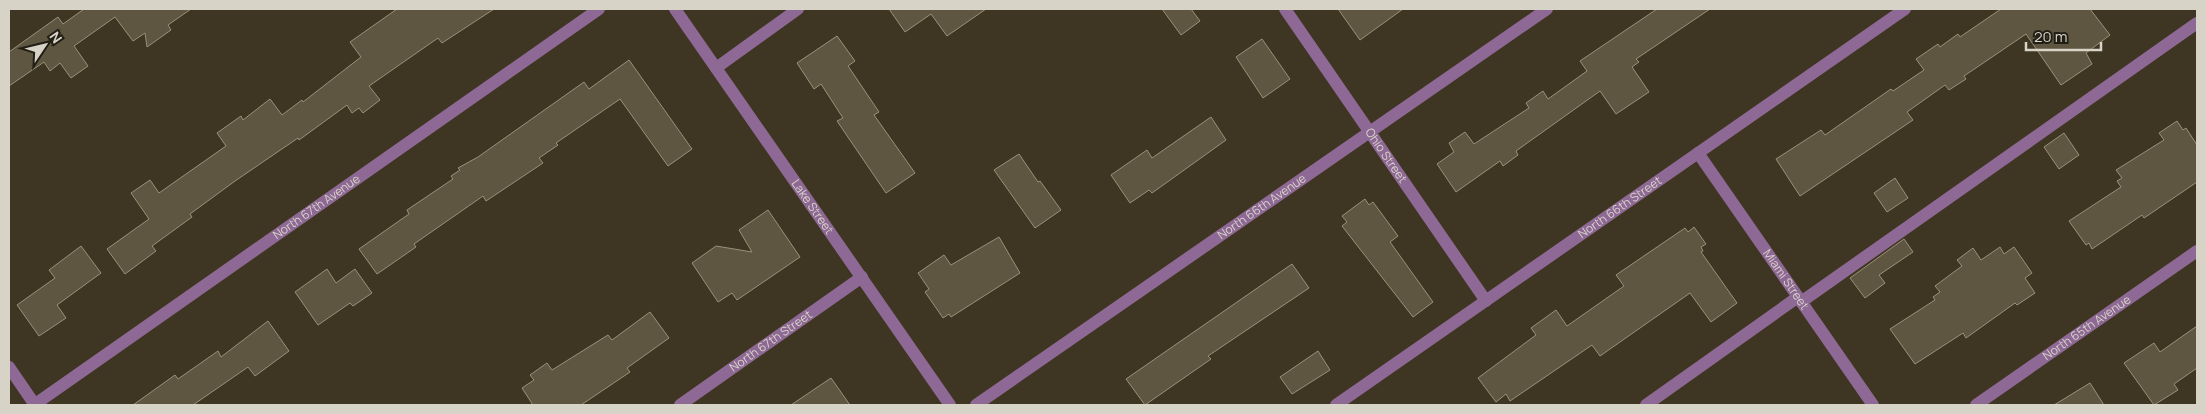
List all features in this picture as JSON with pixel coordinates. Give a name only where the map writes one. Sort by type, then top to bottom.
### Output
[{"type":"street","name":"North 67th Avenue","points":[[35,405],[598,9]]},
{"type":"street","name":"Lake Street","points":[[675,9],[950,405]]},
{"type":"street","points":[[716,68],[798,9]]},
{"type":"street","name":"Ohio Street","points":[[1285,9],[1486,301]]},
{"type":"street","name":"North 66th Avenue","points":[[976,405],[1547,9]]},
{"type":"street","name":"North 66th Street","points":[[1336,405],[1698,153],[1897,11]]},
{"type":"street","points":[[1646,405],[1800,300],[2197,22]]},
{"type":"street","name":"Miami Street","points":[[1698,153],[1873,405]]},
{"type":"street","name":"North 65th Avenue","points":[[1976,405],[2197,251]]},
{"type":"street","name":"North 67th Street","points":[[680,405],[862,277]]},
{"type":"street","points":[[9,367],[35,405]]},
{"type":"building","points":[[84,9],[191,9],[168,25],[171,30],[147,47],[145,33],[133,41],[115,17],[74,46],[88,66],[71,78],[60,63],[50,71],[44,62],[9,86],[9,52],[58,17],[63,24]]},
{"type":"building","points":[[397,9],[494,9],[442,43],[438,38],[369,86],[380,100],[363,113],[359,108],[352,113],[347,105],[299,140],[298,138],[235,181],[190,214],[192,217],[152,246],[156,251],[125,274],[107,249],[149,219],[131,193],[150,180],[159,193],[226,146],[217,133],[241,116],[243,120],[270,99],[282,115],[302,100],[303,102],[361,57],[350,42]]},
{"type":"building","points":[[889,9],[986,9],[947,36],[931,14],[905,32]]},
{"type":"building","points":[[1162,9],[1191,9],[1200,21],[1181,35]]},
{"type":"building","points":[[1338,9],[1403,9],[1360,40]]},
{"type":"building","points":[[1657,9],[1710,9],[1636,59],[1639,62],[1632,67],[1649,92],[1616,114],[1600,91],[1516,151],[1518,155],[1503,166],[1500,161],[1456,192],[1437,164],[1454,152],[1449,143],[1465,132],[1474,144],[1529,108],[1526,103],[1543,91],[1548,99],[1587,71],[1580,61]]},
{"type":"building","points":[[2001,9],[2090,9],[2110,35],[2086,53],[2092,64],[2061,85],[2026,34],[1964,76],[1966,79],[1949,90],[1945,85],[1907,112],[1913,120],[1800,196],[1776,159],[1821,130],[1825,135],[1891,89],[1893,91],[1924,70],[1916,59],[1938,44],[1940,47],[1958,34],[1960,37]]},
{"type":"building","points":[[837,36],[855,61],[848,66],[879,112],[874,115],[915,173],[886,193],[837,121],[843,118],[821,84],[814,89],[797,63]]},
{"type":"building","points":[[1262,39],[1290,79],[1263,98],[1236,57]]},
{"type":"building","points":[[629,60],[692,149],[668,166],[620,99],[556,143],[558,145],[539,158],[543,163],[486,201],[483,196],[414,244],[416,247],[377,274],[359,249],[409,214],[407,210],[453,179],[451,176],[460,170],[458,168],[478,157],[584,82],[589,89]]},
{"type":"building","points":[[1211,117],[1226,140],[1152,193],[1149,190],[1130,203],[1111,175],[1147,150],[1152,158]]},
{"type":"building","points":[[2177,121],[2183,130],[2186,128],[2197,145],[2197,182],[2144,218],[2142,215],[2092,249],[2089,243],[2086,245],[2069,221],[2121,187],[2117,181],[2122,178],[2116,170],[2164,140],[2159,133]]},
{"type":"building","points":[[2064,133],[2079,155],[2059,169],[2044,147]]},
{"type":"building","points":[[1019,154],[1038,182],[1040,181],[1061,210],[1035,228],[994,170]]},
{"type":"building","points":[[1895,178],[1908,198],[1887,212],[1874,193]]},
{"type":"building","points":[[1365,199],[1369,205],[1373,202],[1398,236],[1390,242],[1433,302],[1413,317],[1342,226],[1347,222],[1342,216]]},
{"type":"building","points":[[768,210],[800,257],[737,300],[732,293],[718,302],[692,263],[716,246],[752,252],[739,230]]},
{"type":"building","points":[[1694,227],[1706,244],[1701,247],[1703,251],[1701,252],[1737,303],[1711,322],[1690,293],[1600,356],[1592,345],[1510,401],[1506,394],[1496,402],[1478,378],[1536,335],[1531,328],[1556,310],[1567,326],[1624,286],[1616,275],[1685,228],[1688,232]]},
{"type":"building","points":[[999,237],[1020,273],[951,317],[949,314],[943,318],[925,292],[929,289],[918,273],[944,255],[951,265]]},
{"type":"building","points":[[1904,239],[1913,252],[1879,275],[1885,283],[1865,298],[1850,278]]},
{"type":"building","points":[[81,246],[101,273],[57,305],[66,318],[39,336],[17,305],[55,278],[49,270]]},
{"type":"building","points":[[2000,247],[2004,254],[2014,247],[2032,273],[2025,278],[2035,293],[2017,305],[2015,303],[1966,338],[1963,333],[1915,364],[1890,329],[1935,300],[1933,297],[1940,292],[1935,286],[1962,266],[1957,260],[1973,248],[1981,260]]},
{"type":"building","points":[[1292,264],[1309,288],[1208,356],[1211,359],[1145,405],[1126,379]]},
{"type":"building","points":[[327,269],[336,283],[355,269],[372,293],[353,306],[350,303],[318,325],[295,292]]},
{"type":"building","points":[[650,312],[669,338],[627,368],[630,372],[581,405],[533,405],[522,388],[534,380],[530,375],[547,363],[552,370],[608,335],[612,340]]},
{"type":"building","points":[[268,321],[289,351],[255,376],[248,367],[193,405],[133,405],[175,375],[178,379],[218,351],[221,357]]},
{"type":"building","points":[[2197,326],[2197,368],[2174,384],[2178,390],[2154,405],[2124,363],[2154,343],[2160,352]]},
{"type":"building","points":[[1318,351],[1330,370],[1292,394],[1280,377]]},
{"type":"building","points":[[831,378],[850,405],[791,405]]},
{"type":"building","points":[[2090,383],[2104,405],[2054,405]]}]
